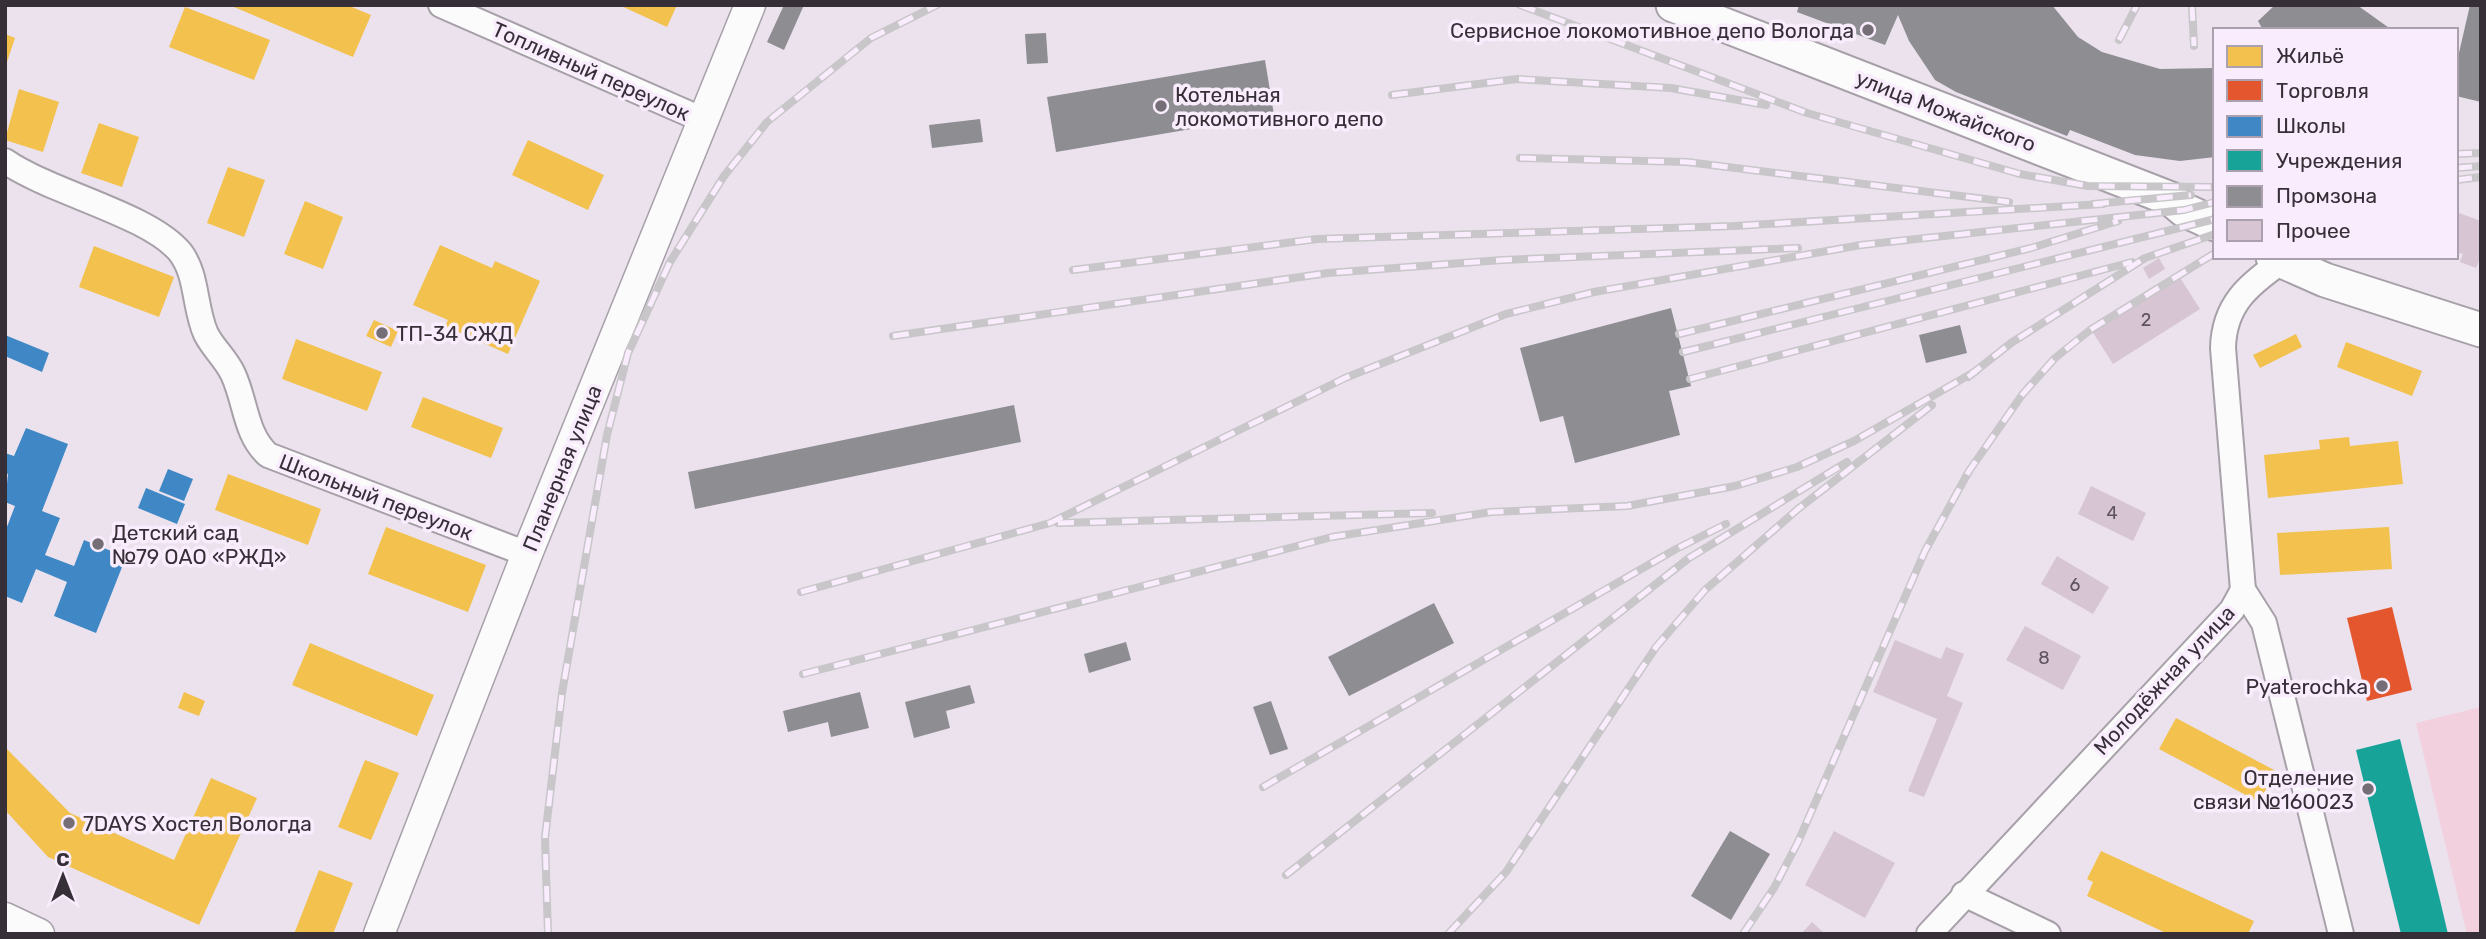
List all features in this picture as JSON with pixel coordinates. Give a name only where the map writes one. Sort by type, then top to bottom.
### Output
[{"type":"main road","name":"улица Можайского","points":[[1673,5],[2171,199],[2213,223]]},
{"type":"main road","points":[[2277,259],[2325,280],[2481,330]]},
{"type":"street","name":"Топливный переулок","points":[[441,5],[701,119]]},
{"type":"street","name":"Планерная улица","points":[[379,934],[527,554],[701,119],[750,5]]},
{"type":"street","name":"Школьный переулок","points":[[5,161],[28,177],[124,216],[169,241],[181,254],[190,270],[206,334],[231,370],[243,399],[249,430],[256,444],[268,455],[527,554]]},
{"type":"street","name":"Молодёжная улица","points":[[1929,934],[2232,610],[2243,590],[2223,348],[2225,329],[2249,285],[2277,259]]},
{"type":"street","points":[[2243,590],[2264,623],[2341,934]]},
{"type":"street","points":[[1964,894],[2048,934]]},
{"type":"street","points":[[5,918],[39,934]]},
{"type":"shaded area","points":[[2481,707],[2481,934],[2467,934],[2416,723]]},
{"type":"building: Жильё","points":[[229,5],[347,5],[371,15],[353,57]]},
{"type":"building: Жильё","points":[[619,5],[677,5],[667,27]]},
{"type":"building: Жильё","points":[[185,7],[270,40],[254,80],[169,47]]},
{"type":"building: Жильё","points":[[5,34],[15,38],[6,65],[5,65]]},
{"type":"building: Жильё","points":[[19,89],[59,102],[43,152],[5,140]]},
{"type":"building: Жильё","points":[[99,123],[139,137],[122,187],[81,173]]},
{"type":"building: Жильё","points":[[528,140],[604,175],[588,210],[512,175]]},
{"type":"building: Жильё","points":[[228,167],[265,180],[244,237],[207,223]]},
{"type":"building: Жильё","points":[[305,201],[343,217],[323,269],[284,254]]},
{"type":"building: Жильё","points":[[440,245],[492,268],[495,261],[540,281],[508,354],[445,326],[448,320],[413,305]]},
{"type":"building: Жильё","points":[[94,246],[174,277],[159,317],[79,287]]},
{"type":"building: Жильё","name":"ТП-34 СЖД","points":[[374,320],[398,331],[391,347],[366,336]]},
{"type":"building: Жильё","points":[[2296,334],[2302,347],[2260,368],[2253,355]]},
{"type":"building: Жильё","points":[[296,339],[382,372],[367,411],[282,379]]},
{"type":"building: Жильё","points":[[2346,342],[2422,371],[2412,396],[2337,367]]},
{"type":"building: Жильё","points":[[423,397],[503,428],[491,458],[411,427]]},
{"type":"building: Жильё","points":[[2349,437],[2350,446],[2398,441],[2403,484],[2268,498],[2264,455],[2320,449],[2319,440]]},
{"type":"building: Жильё","points":[[228,474],[321,509],[308,545],[215,510]]},
{"type":"building: Жильё","points":[[386,527],[486,565],[468,612],[368,574]]},
{"type":"building: Жильё","points":[[2389,527],[2392,569],[2280,575],[2277,533]]},
{"type":"building: Жильё","points":[[310,643],[434,695],[417,736],[292,685]]},
{"type":"building: Жильё","points":[[184,692],[205,701],[199,716],[178,708]]},
{"type":"building: Жильё","points":[[2176,718],[2276,771],[2259,802],[2159,749]]},
{"type":"building: Жильё","points":[[5,747],[70,813],[174,860],[211,778],[257,798],[199,925],[48,857],[5,810]]},
{"type":"building: Жильё","points":[[365,760],[399,773],[371,840],[338,827]]},
{"type":"building: Жильё","points":[[2101,851],[2254,921],[2248,934],[2168,934],[2087,896],[2093,882],[2087,879]]},
{"type":"building: Жильё","points":[[319,870],[353,883],[333,934],[294,934]]},
{"type":"building: Торговля","points":[[2392,607],[2412,690],[2367,701],[2347,618]]},
{"type":"building: Школы","points":[[5,335],[49,353],[42,372],[5,356]]},
{"type":"building: Школы","points":[[26,428],[68,444],[42,511],[60,518],[45,555],[74,566],[84,540],[126,557],[96,633],[54,616],[67,582],[36,569],[22,603],[5,596],[5,532],[15,506],[5,502],[8,474],[5,473],[5,453],[14,456]]},
{"type":"building: Школы","points":[[168,469],[193,479],[184,501],[159,491]]},
{"type":"building: Школы","points":[[146,488],[185,504],[177,524],[138,508]]},
{"type":"building: Учреждения","points":[[2400,739],[2448,934],[2401,934],[2356,750]]},
{"type":"building: Промзона","points":[[784,5],[804,5],[784,50],[767,42]]},
{"type":"building: Промзона","points":[[1799,5],[2052,5],[2078,37],[2102,52],[2160,69],[2213,68],[2213,157],[2180,161],[2135,155],[2070,130],[2067,136],[1956,92],[1935,80],[1909,41],[1898,15],[1885,45],[1797,12]]},
{"type":"building: Промзона","points":[[2275,5],[2357,5],[2389,28],[2262,28],[2258,21]]},
{"type":"building: Промзона","points":[[2470,5],[2481,5],[2481,102],[2458,96],[2458,57]]},
{"type":"building: Промзона","points":[[1046,33],[1048,63],[1027,64],[1025,34]]},
{"type":"building: Промзона","name":"Котельная локомотивного депо","points":[[1265,60],[1274,115],[1056,152],[1047,97]]},
{"type":"building: Промзона","points":[[980,119],[983,142],[932,148],[929,125]]},
{"type":"building: Промзона","points":[[1671,308],[1691,386],[1669,391],[1680,435],[1575,463],[1563,416],[1540,422],[1520,348]]},
{"type":"building: Промзона","points":[[1960,325],[1967,353],[1926,363],[1919,335]]},
{"type":"building: Промзона","points":[[1014,405],[1021,442],[695,509],[688,472]]},
{"type":"building: Промзона","points":[[1434,603],[1454,643],[1349,696],[1328,657]]},
{"type":"building: Промзона","points":[[1126,642],[1131,660],[1089,673],[1084,654]]},
{"type":"building: Промзона","points":[[970,685],[975,703],[946,711],[950,728],[914,738],[905,702]]},
{"type":"building: Промзона","points":[[860,692],[869,728],[831,737],[828,722],[788,732],[783,711]]},
{"type":"building: Промзона","points":[[1271,701],[1288,749],[1270,755],[1253,707]]},
{"type":"building: Промзона","points":[[1730,831],[1770,854],[1731,920],[1691,896]]},
{"type":"building: Прочее","points":[[2458,213],[2481,221],[2481,256],[2476,268],[2460,262],[2463,254],[2458,253]]},
{"type":"building: Прочее","points":[[2159,258],[2165,269],[2149,279],[2143,268]]},
{"type":"building: Прочее","points":[[2179,276],[2200,309],[2113,364],[2092,331]]},
{"type":"building: Прочее","points":[[2091,486],[2146,513],[2133,541],[2078,514]]},
{"type":"building: Прочее","points":[[2057,556],[2109,587],[2093,614],[2041,584]]},
{"type":"building: Прочее","points":[[2025,626],[2081,656],[2063,690],[2006,660]]},
{"type":"building: Прочее","points":[[1895,640],[1941,659],[1946,647],[1964,654],[1947,696],[1963,703],[1924,797],[1908,791],[1937,719],[1873,692]]},
{"type":"building: Прочее","points":[[1834,831],[1895,863],[1865,918],[1805,885]]},
{"type":"building: Прочее","points":[[1812,922],[1825,934],[1801,934]]},
{"type":"railway","points":[[548,934],[545,838],[562,693],[607,435],[628,353],[670,262],[724,176],[767,122],[871,38],[937,5]]},
{"type":"railway","points":[[1520,5],[1807,113],[2020,174],[2088,186],[2213,187]]},
{"type":"railway","points":[[2119,40],[2137,5]]},
{"type":"railway","points":[[2192,5],[2194,46]]},
{"type":"railway","points":[[1392,95],[1517,79],[1671,88],[1766,105]]},
{"type":"railway","points":[[2458,154],[2481,153]]},
{"type":"railway","points":[[1520,158],[1687,162],[2009,202]]},
{"type":"railway","points":[[2458,168],[2481,166]]},
{"type":"railway","points":[[2458,180],[2481,177]]},
{"type":"railway","points":[[2093,204],[2191,195]]},
{"type":"railway","points":[[801,592],[1050,523],[1345,378],[1506,314],[1594,292],[1861,245],[2184,210],[2213,203]]},
{"type":"railway","points":[[1073,270],[1317,239],[1734,226],[2103,204]]},
{"type":"railway","points":[[1683,352],[2213,220]]},
{"type":"railway","points":[[1679,334],[2031,248],[2118,221]]},
{"type":"railway","points":[[1968,377],[2011,343],[2145,258],[2213,235]]},
{"type":"railway","points":[[893,336],[1328,273],[1502,260],[1798,248]]},
{"type":"railway","points":[[1743,934],[1774,888],[1798,842],[1925,551],[1969,471],[2022,395],[2055,358],[2090,330],[2213,254]]},
{"type":"railway","points":[[1690,379],[2132,262]]},
{"type":"railway","points":[[803,674],[1332,537],[1491,512],[1627,506],[1735,486],[1797,467],[1854,441],[1976,371]]},
{"type":"railway","points":[[1448,934],[1506,872],[1656,647],[1705,590],[1798,509],[1932,405]]},
{"type":"railway","points":[[1286,875],[1689,558],[1847,462]]},
{"type":"railway","points":[[1058,523],[1432,513]]},
{"type":"railway","points":[[1263,787],[1676,549],[1726,524]]},
{"type":"place","name":"Сервисное локомотивное депо Вологда","points":[[1868,30]]},
{"type":"place","name":"Котельная локомотивного депо","points":[[1161,106]]},
{"type":"place","name":"ТП-34 СЖД","points":[[382,333]]},
{"type":"place","name":"Детский сад №79 ОАО «РЖД»","points":[[98,544]]},
{"type":"place","name":"Pyaterochka","points":[[2382,686]]},
{"type":"place","name":"Отделение связи №160023","points":[[2368,789]]},
{"type":"place","name":"7DAYS Хостел Вологда","points":[[69,823]]}]
